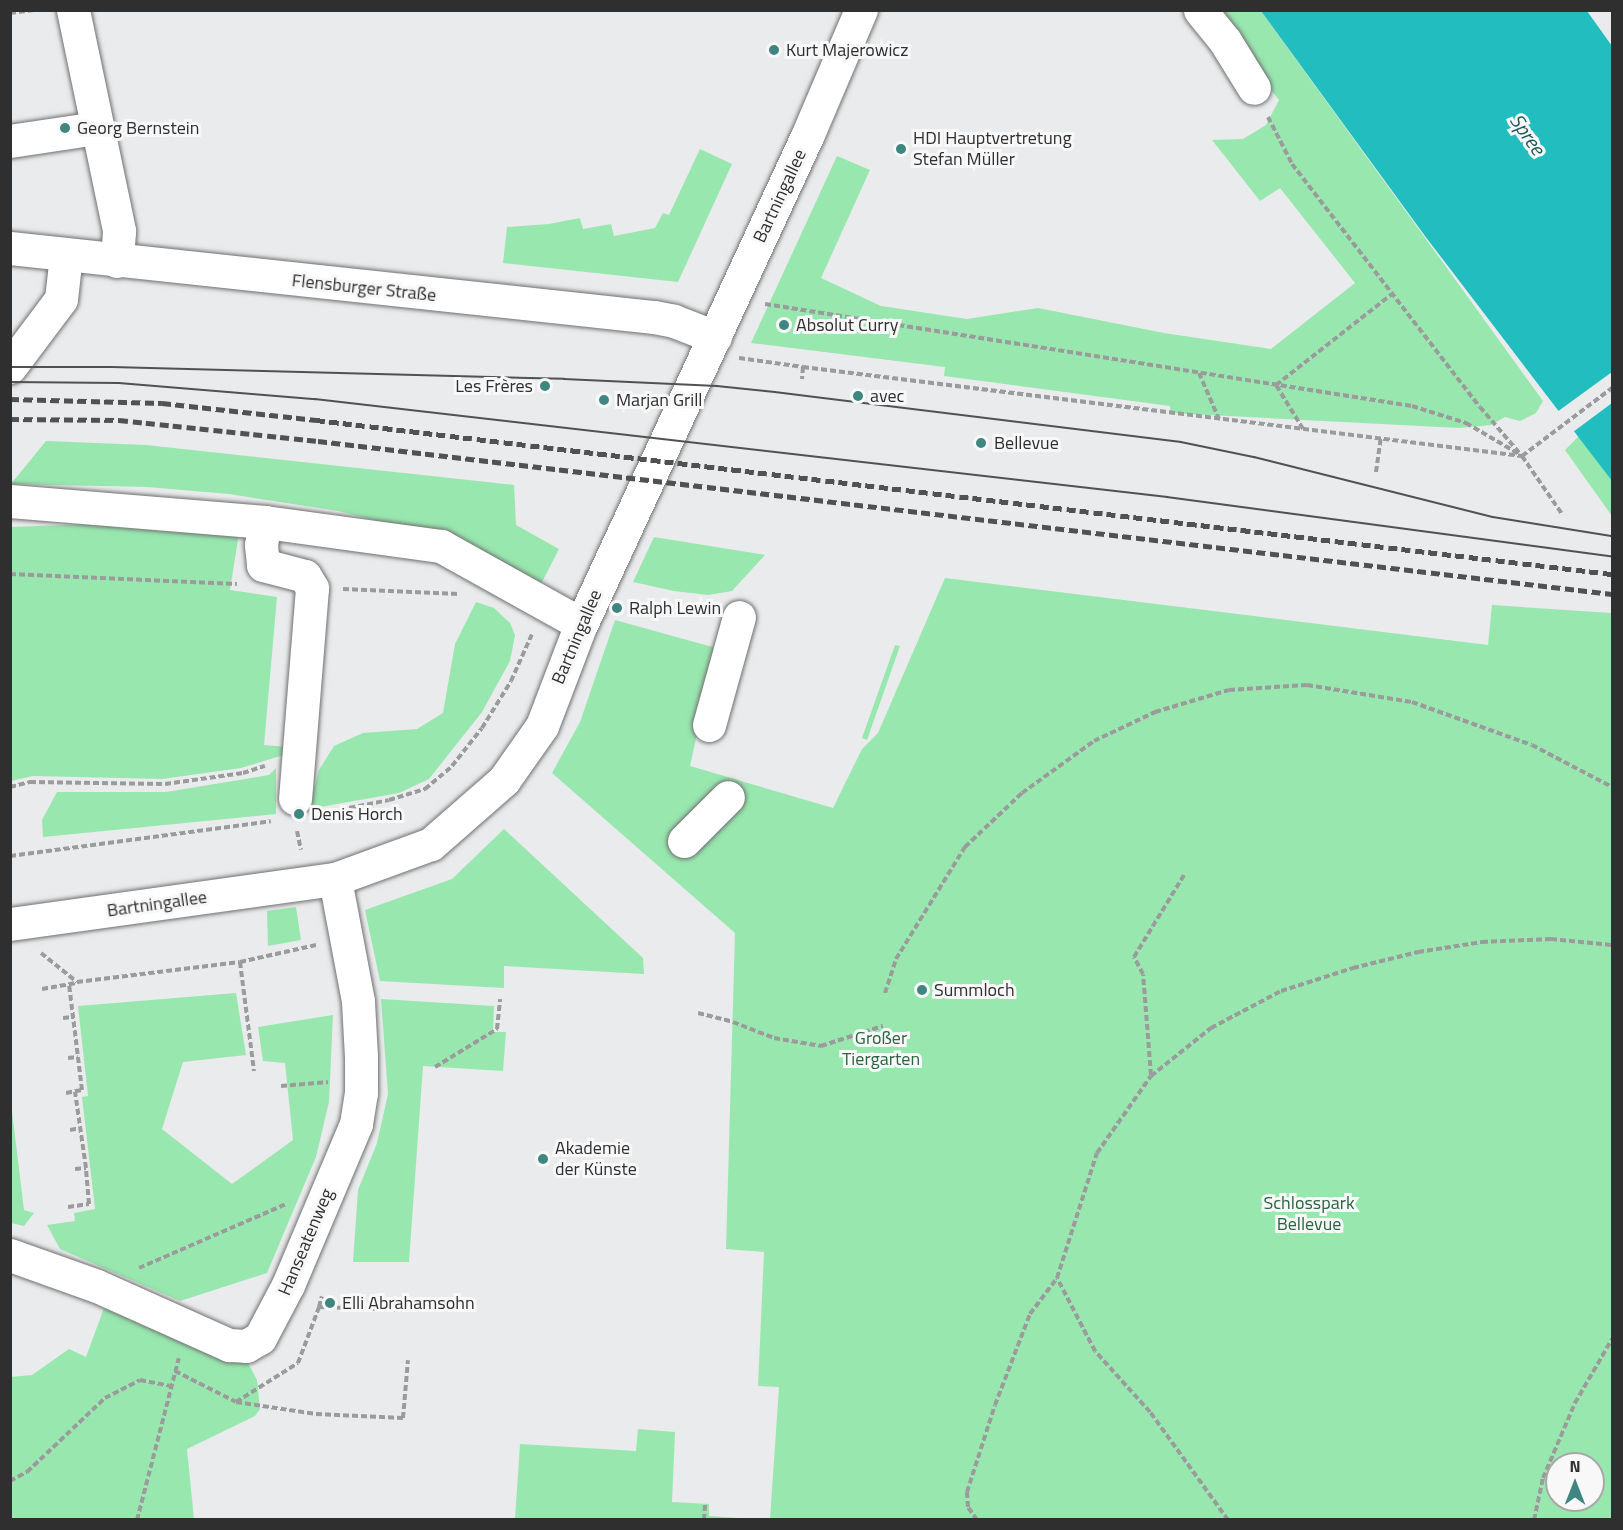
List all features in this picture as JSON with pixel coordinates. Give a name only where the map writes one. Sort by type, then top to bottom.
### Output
[{"type":"street","points":[[73,10],[119,231],[117,261]]},
{"type":"street","name":"Bartningallee","points":[[10,924],[321,881],[431,844],[504,780],[542,726],[581,624],[725,347],[808,134],[861,10]]},
{"type":"street","points":[[1200,10],[1225,41],[1254,88]]},
{"type":"street","points":[[10,141],[97,129]]},
{"type":"street","name":"Flensburger Straße","points":[[10,248],[654,317],[674,321],[725,347]]},
{"type":"street","points":[[10,367],[61,299],[66,255]]},
{"type":"street","points":[[10,501],[266,522],[441,546],[581,624]]},
{"type":"street","points":[[266,522],[261,545],[263,565],[305,576],[312,588],[295,798]]},
{"type":"street","points":[[709,725],[739,617]]},
{"type":"street","points":[[684,841],[728,797]]},
{"type":"street","name":"Hanseatenweg","points":[[10,1255],[97,1287],[229,1345],[246,1346],[260,1338],[288,1285],[356,1124],[361,1079],[357,1001],[345,934],[321,881]]},
{"type":"path","points":[[10,13],[33,10]]},
{"type":"path","points":[[1270,120],[1292,164],[1392,294],[1522,456],[1562,514]]},
{"type":"path","points":[[1276,385],[1392,294]]},
{"type":"path","points":[[760,304],[1412,406],[1466,423],[1522,456]]},
{"type":"path","points":[[725,347],[803,367],[1522,456],[1612,388]]},
{"type":"path","points":[[802,379],[803,367]]},
{"type":"path","points":[[1199,373],[1219,418]]},
{"type":"path","points":[[1276,385],[1303,429]]},
{"type":"path","points":[[1376,472],[1381,438]]},
{"type":"path","points":[[10,574],[244,585]]},
{"type":"path","points":[[312,588],[467,595]]},
{"type":"path","points":[[885,993],[897,959],[965,847],[1022,793],[1094,741],[1155,712],[1218,693],[1307,685],[1412,702],[1532,745],[1612,787]]},
{"type":"path","points":[[10,786],[30,782],[165,784],[243,773],[298,756]]},
{"type":"path","points":[[295,798],[294,812],[321,881]]},
{"type":"path","points":[[1151,1076],[1143,974],[1134,957],[1184,874]]},
{"type":"path","points":[[42,989],[77,982],[240,962],[310,948],[345,934]]},
{"type":"path","points":[[977,1520],[968,1507],[967,1492],[995,1405],[1030,1314],[1057,1278],[1097,1153],[1151,1076],[1211,1028],[1281,991],[1353,968],[1418,952],[1482,942],[1551,939],[1612,945]]},
{"type":"path","points":[[31,954],[41,953],[77,982]]},
{"type":"path","points":[[240,962],[254,1071]]},
{"type":"path","points":[[66,1093],[82,1090],[69,984]]},
{"type":"path","points":[[435,1067],[497,1029],[500,999]]},
{"type":"path","points":[[698,1012],[733,1022],[774,1038],[821,1046],[883,1026]]},
{"type":"path","points":[[63,1018],[73,1017]]},
{"type":"path","points":[[68,1058],[78,1057]]},
{"type":"path","points":[[280,1086],[361,1079]]},
{"type":"path","points":[[68,1207],[90,1204],[75,1092]]},
{"type":"path","points":[[70,1130],[80,1128]]},
{"type":"path","points":[[75,1169],[86,1168]]},
{"type":"path","points":[[97,1287],[331,1184]]},
{"type":"path","points":[[1057,1278],[1095,1351],[1150,1412],[1228,1520]]},
{"type":"path","points":[[236,1402],[298,1363],[318,1307],[408,1310]]},
{"type":"path","points":[[137,1520],[175,1371],[182,1350],[196,1329]]},
{"type":"path","points":[[1534,1520],[1543,1478],[1575,1402],[1612,1339]]},
{"type":"path","points":[[175,1371],[236,1402],[316,1414],[403,1418],[408,1360]]},
{"type":"path","points":[[10,1481],[27,1472],[105,1398],[140,1380],[171,1386]]},
{"type":"path","points":[[704,1520],[705,1504]]},
{"type":"green space","points":[[1208,11],[1261,11],[1543,401],[1536,413],[1520,421],[1505,417],[1491,425],[1459,428],[1170,413],[1170,406],[944,376],[945,367],[751,343],[837,156],[870,170],[821,278],[881,306],[967,319],[1038,308],[1164,333],[1271,349],[1355,283],[1280,188],[1260,201],[1212,140],[1243,139],[1266,125],[1279,100]]},
{"type":"green space","points":[[700,149],[732,164],[678,282],[503,263],[507,227],[549,224],[580,218],[583,229],[611,224],[614,236],[655,228],[663,213],[669,215]]},
{"type":"green space","points":[[1579,436],[1612,481],[1612,516],[1565,450]]},
{"type":"green space","points":[[46,441],[146,445],[514,485],[516,525],[559,549],[540,586],[397,526],[338,511],[229,494],[147,487],[11,484]]},
{"type":"green space","points":[[126,523],[239,533],[230,590],[277,597],[264,745],[288,747],[287,754],[241,768],[162,779],[33,776],[11,781],[10,527]]},
{"type":"green space","points":[[654,537],[765,555],[732,591],[708,595],[674,591],[633,582]]},
{"type":"green space","points":[[945,578],[1488,645],[1492,605],[1612,613],[1612,1519],[770,1519],[779,1387],[758,1386],[764,1252],[726,1249],[735,933],[552,773],[580,722],[615,620],[716,648],[690,766],[833,808],[862,749],[878,733]]},
{"type":"green space","points":[[476,602],[494,608],[510,623],[515,635],[510,661],[482,712],[429,779],[399,793],[309,809],[319,770],[334,746],[363,733],[417,729],[443,713],[455,644]]},
{"type":"green space","points":[[895,645],[900,646],[867,740],[862,738]]},
{"type":"green space","points":[[276,768],[276,814],[43,837],[42,820],[57,792],[166,792],[269,775]]},
{"type":"green space","points":[[504,829],[643,958],[644,974],[504,966],[504,988],[380,981],[365,910],[452,879]]},
{"type":"green space","points":[[296,907],[301,940],[268,946],[267,911]]},
{"type":"green space","points":[[236,993],[246,1055],[183,1062],[162,1129],[232,1184],[293,1140],[285,1063],[263,1061],[258,1027],[333,1015],[329,1102],[316,1157],[267,1273],[180,1301],[60,1249],[47,1225],[75,1221],[74,1213],[95,1209],[82,1097],[88,1096],[78,1006]]},
{"type":"green space","points":[[381,999],[494,1006],[493,1032],[506,1032],[503,1071],[423,1066],[409,1262],[353,1262],[358,1190],[377,1143],[388,1094]]},
{"type":"green space","points":[[11,1103],[24,1210],[34,1213],[24,1226],[11,1223]]},
{"type":"green space","points":[[104,1308],[171,1337],[247,1361],[257,1380],[260,1409],[255,1416],[187,1449],[194,1519],[11,1519],[10,1377],[32,1375],[69,1349],[86,1357]]},
{"type":"green space","points":[[638,1429],[675,1432],[672,1502],[709,1504],[709,1516],[753,1519],[515,1519],[520,1444],[636,1451]]},
{"type":"water","name":"Spree","points":[[1261,11],[1587,11],[1612,46],[1612,481],[1425,236]]},
{"type":"pier","points":[[1612,372],[1612,403],[1573,432],[1557,412]]},
{"type":"tram line","points":[[10,367],[112,367],[564,379],[717,386],[775,392],[1181,442],[1254,457],[1493,517],[1612,536]]},
{"type":"tram line","points":[[10,382],[119,383],[315,399],[1167,497],[1612,556]]},
{"type":"railway","points":[[10,399],[162,403],[1612,574]]},
{"type":"railway","points":[[10,419],[119,420],[318,441],[1612,594]]},
{"type":"place","name":"Kurt Majerowicz","points":[[774,50]]},
{"type":"place","name":"Georg Bernstein","points":[[65,128]]},
{"type":"place","name":"HDI Hauptvertretung Stefan Müller","points":[[901,149]]},
{"type":"place","name":"Absolut Curry","points":[[784,325]]},
{"type":"place","name":"Les Frères","points":[[545,386]]},
{"type":"place","name":"avec","points":[[858,396]]},
{"type":"place","name":"Marjan Grill","points":[[604,400]]},
{"type":"place","name":"Bellevue","points":[[981,443]]},
{"type":"place","name":"Ralph Lewin","points":[[617,608]]},
{"type":"place","name":"Denis Horch","points":[[299,814]]},
{"type":"place","name":"Summloch","points":[[922,990]]},
{"type":"place","name":"Akademie der Künste","points":[[543,1159]]},
{"type":"place","name":"Elli Abrahamsohn","points":[[330,1303]]},
{"type":"park label","name":"Großer Tiergarten","points":[[881,1049]]},
{"type":"park label","name":"Schlosspark Bellevue","points":[[1309,1214]]}]
